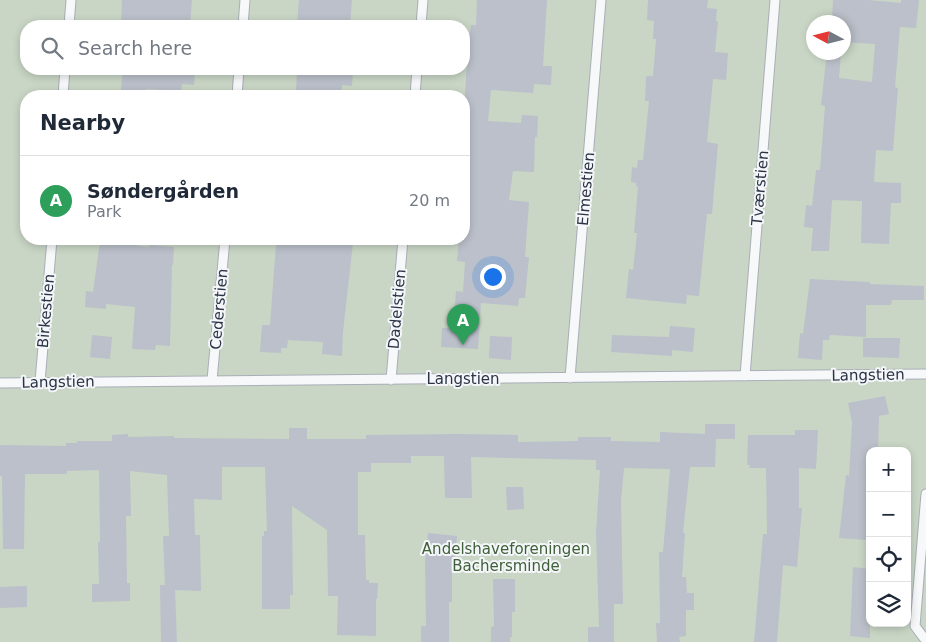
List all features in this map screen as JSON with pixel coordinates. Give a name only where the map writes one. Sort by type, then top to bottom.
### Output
[{"type":"lane","points":[[69,20],[71,0]]},
{"type":"lane","points":[[243,20],[245,0]]},
{"type":"lane","points":[[421,20],[423,0]]},
{"type":"lane","name":"Elmestien","points":[[570,378],[601,0]]},
{"type":"lane","name":"Tværstien","points":[[745,376],[775,0]]},
{"type":"lane","points":[[63,90],[65,75]]},
{"type":"lane","points":[[237,90],[239,75]]},
{"type":"lane","points":[[415,90],[417,75]]},
{"type":"lane","name":"Birkestien","points":[[40,382],[51,245]]},
{"type":"lane","name":"Cederstien","points":[[212,380],[224,245]]},
{"type":"lane","name":"Dadelstien","points":[[391,380],[402,245]]},
{"type":"lane","name":"Langstien","points":[[0,383],[926,374]]},
{"type":"lane","points":[[925,638],[915,626],[926,494]]},
{"type":"green space","name":"Andelshaveforeningen Bachersminde","points":[[0,0],[926,0],[926,642],[0,642]]},
{"type":"building","points":[[122,0],[192,0],[190,20],[121,20]]},
{"type":"building","points":[[299,0],[352,0],[350,20],[297,20]]},
{"type":"building","points":[[477,0],[547,0],[543,66],[552,66],[551,85],[534,84],[533,93],[491,90],[488,121],[521,123],[522,115],[538,116],[537,137],[535,137],[534,172],[513,171],[509,200],[529,202],[525,257],[529,257],[525,298],[519,298],[518,306],[481,303],[478,349],[441,347],[442,328],[453,328],[456,291],[463,292],[465,262],[457,261],[458,245],[470,245],[470,90],[465,90],[466,75],[470,75],[471,25],[476,25]]},
{"type":"building","points":[[648,0],[708,0],[707,8],[717,9],[716,21],[718,21],[715,52],[728,53],[726,80],[713,79],[707,142],[718,144],[712,214],[707,214],[699,296],[687,295],[686,304],[626,298],[629,269],[633,270],[637,233],[634,233],[638,187],[636,183],[631,182],[632,167],[637,168],[638,160],[643,160],[649,101],[645,101],[646,78],[647,76],[653,76],[656,39],[653,39],[654,21],[647,20]]},
{"type":"building","points":[[833,0],[869,0],[901,3],[901,0],[919,0],[916,28],[900,27],[895,87],[898,88],[893,151],[876,150],[874,182],[901,183],[901,203],[891,203],[889,244],[861,243],[862,201],[832,200],[829,251],[811,251],[813,228],[804,227],[806,205],[812,206],[816,170],[820,170],[825,106],[821,105],[826,60],[840,60],[839,78],[872,82],[875,44],[851,42],[851,15],[832,15]]},
{"type":"building","points":[[122,75],[195,75],[194,85],[182,84],[181,90],[121,90]]},
{"type":"building","points":[[297,75],[353,75],[352,86],[342,85],[342,90],[296,90]]},
{"type":"building","points":[[99,245],[174,247],[170,346],[156,345],[155,350],[132,349],[135,307],[106,304],[106,309],[85,307],[86,291],[93,292]]},
{"type":"building","points":[[276,245],[353,245],[342,356],[322,354],[323,342],[288,340],[287,348],[281,348],[281,353],[260,352],[262,325],[270,325]]},
{"type":"building","points":[[810,279],[924,286],[924,300],[892,300],[891,305],[866,305],[866,337],[830,335],[829,340],[823,340],[822,360],[798,358],[800,333],[803,334]]},
{"type":"building","points":[[670,326],[695,328],[693,352],[672,350],[672,356],[611,352],[612,335],[669,337]]},
{"type":"building","points":[[92,335],[112,337],[110,359],[90,357]]},
{"type":"building","points":[[490,336],[512,337],[511,360],[489,358]]},
{"type":"building","points":[[863,338],[900,338],[899,358],[863,357]]},
{"type":"building","points":[[885,396],[889,414],[879,416],[878,447],[866,447],[866,540],[839,538],[846,475],[849,476],[852,422],[848,403]]},
{"type":"building","points":[[705,424],[735,424],[735,439],[716,439],[715,467],[690,467],[683,533],[685,533],[682,577],[686,577],[687,593],[694,593],[694,610],[686,610],[686,636],[679,637],[680,642],[657,642],[656,623],[660,623],[659,552],[663,552],[670,469],[624,468],[621,500],[623,604],[614,604],[614,642],[588,642],[588,627],[599,627],[596,533],[600,470],[596,470],[596,460],[471,457],[472,498],[445,498],[444,456],[411,456],[411,463],[371,463],[371,472],[358,472],[358,535],[365,535],[366,580],[369,580],[369,583],[378,583],[376,636],[337,635],[338,596],[328,596],[327,530],[292,506],[293,595],[290,595],[290,609],[262,609],[262,536],[264,536],[264,531],[267,531],[265,467],[222,467],[222,500],[194,499],[195,535],[200,535],[201,591],[175,590],[177,642],[161,642],[160,585],[165,585],[163,536],[169,536],[167,475],[130,471],[131,516],[126,516],[127,583],[130,583],[130,601],[92,602],[92,584],[99,584],[99,470],[67,471],[67,474],[25,474],[24,549],[3,549],[0,445],[66,446],[66,443],[77,443],[77,441],[112,441],[112,435],[128,434],[128,437],[174,436],[174,438],[289,439],[289,428],[307,428],[307,439],[366,439],[366,435],[461,434],[518,435],[518,442],[578,441],[578,437],[611,437],[611,441],[660,442],[660,432],[705,434]]},
{"type":"building","points":[[795,430],[818,430],[816,469],[799,468],[799,508],[802,508],[797,567],[783,565],[777,642],[754,642],[763,534],[767,534],[766,468],[749,468],[750,465],[747,465],[748,435],[795,435]]},
{"type":"building","points":[[506,487],[523,487],[524,509],[507,510]]},
{"type":"building","points":[[428,533],[457,536],[455,557],[452,557],[452,602],[449,602],[449,642],[421,642],[421,626],[426,626],[425,562]]},
{"type":"building","points":[[853,567],[866,569],[866,627],[870,627],[870,638],[850,636]]},
{"type":"building","points":[[493,579],[515,579],[515,612],[512,612],[512,637],[510,637],[510,642],[491,642],[491,627],[494,626]]},
{"type":"building","points":[[27,586],[27,607],[0,608],[0,587]]},
{"type":"place","name":"Søndergården","points":[[463,345]]}]
